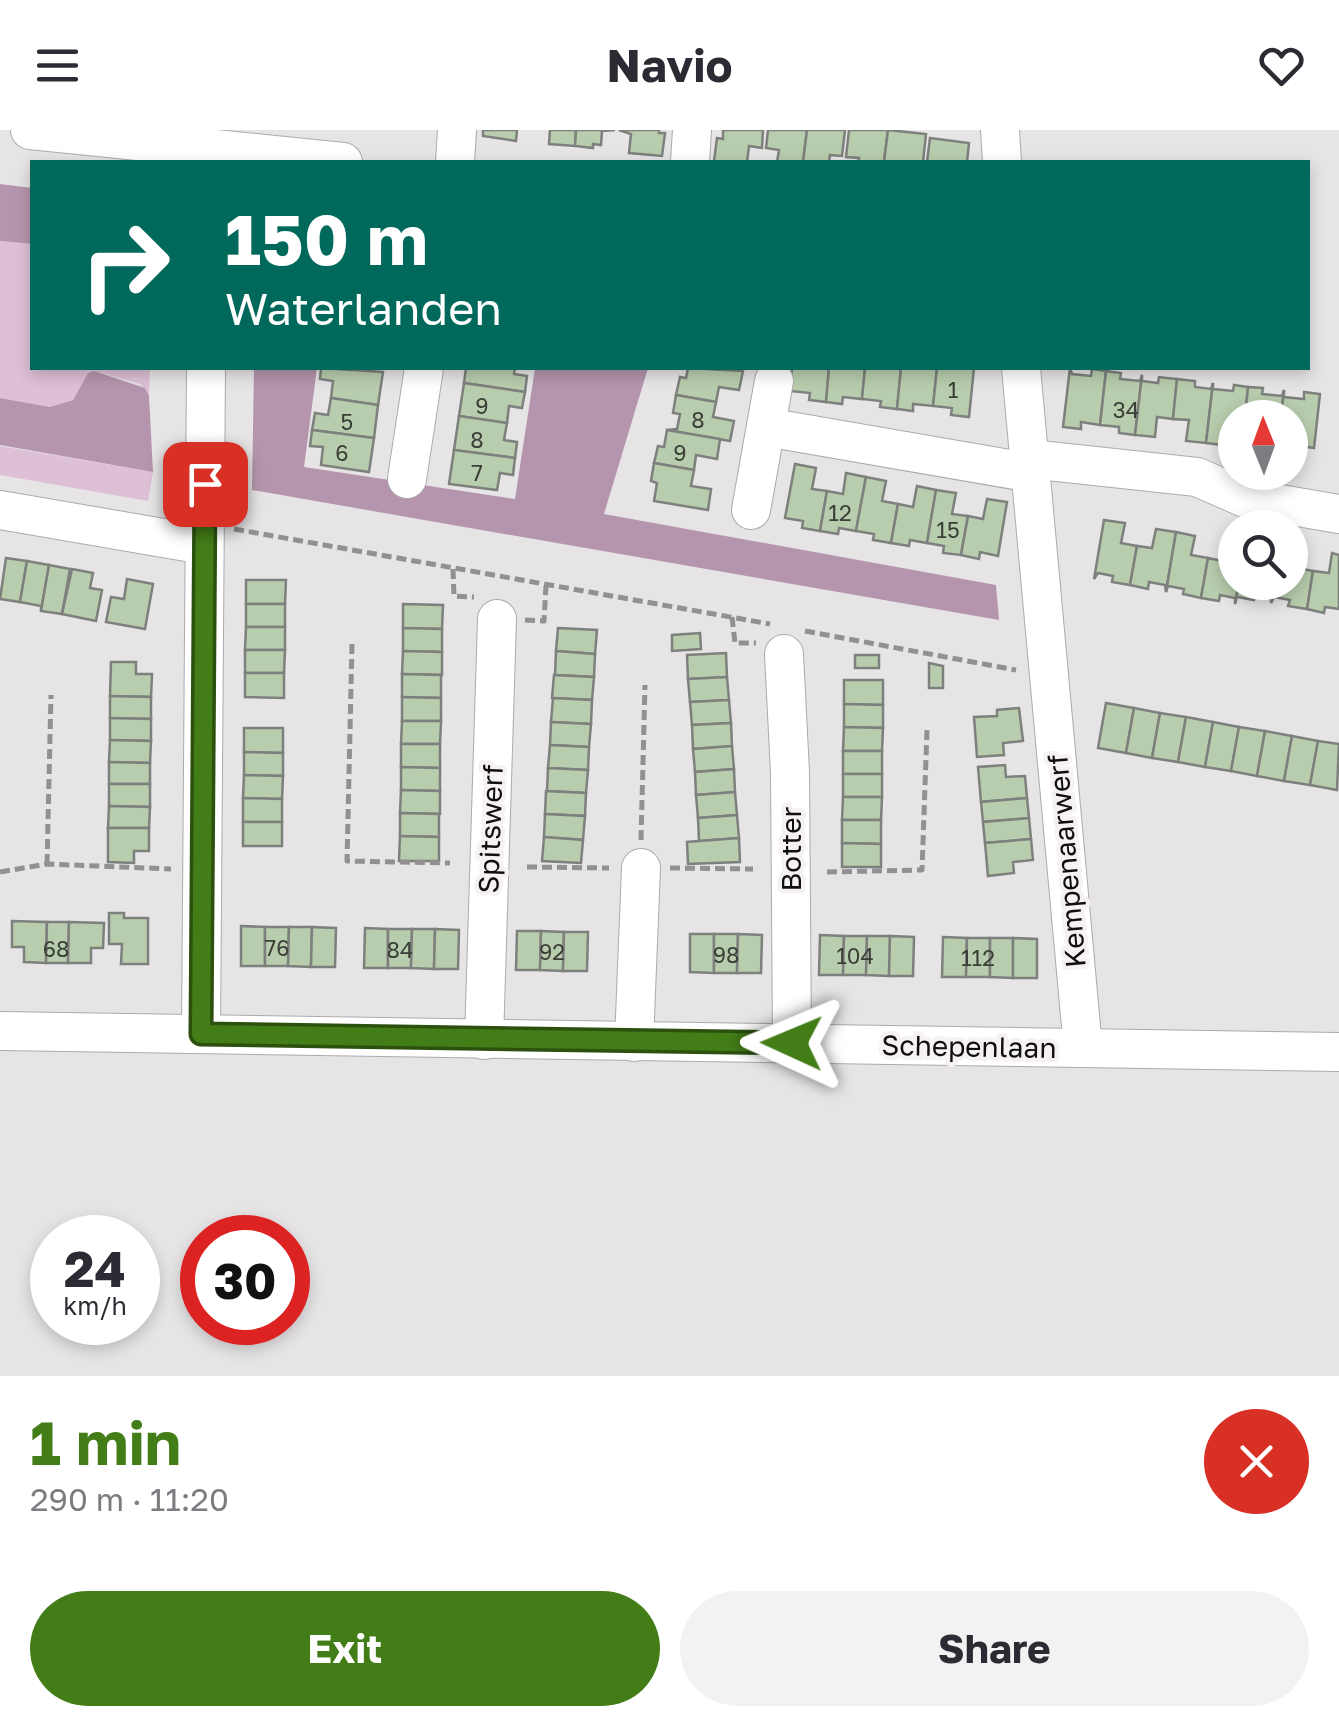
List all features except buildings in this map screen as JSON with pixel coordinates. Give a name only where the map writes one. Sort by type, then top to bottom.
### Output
[{"type":"street","points":[[30,130],[325,160]]},
{"type":"street","points":[[455,160],[457,130]]},
{"type":"street","points":[[690,160],[692,130]]},
{"type":"street","points":[[1000,130],[1002,160]]},
{"type":"street","points":[[201,1034],[206,370]]},
{"type":"street","points":[[407,479],[424,370]]},
{"type":"street","name":"Kempenaarwerf","points":[[1021,370],[1083,1048]]},
{"type":"street","points":[[750,510],[774,381]]},
{"type":"street","points":[[766,427],[1031,466],[1197,477],[1245,498],[1338,507]]},
{"type":"street","points":[[0,510],[204,534]]},
{"type":"street","name":"Spitswerf","points":[[484,1040],[497,618]]},
{"type":"street","name":"Botter","points":[[784,636],[790,773],[792,1043]]},
{"type":"street","points":[[634,1042],[640,868]]},
{"type":"street","name":"Schepenlaan","points":[[0,1031],[1339,1052]]},
{"type":"path","points":[[204,534],[732,617],[784,636],[1049,674]]},
{"type":"path","points":[[732,617],[735,643],[760,644],[784,636]]},
{"type":"path","points":[[352,644],[347,862],[450,863]]},
{"type":"path","points":[[640,868],[645,685]]},
{"type":"path","points":[[47,864],[50,694]]},
{"type":"path","points":[[827,872],[922,870],[927,730]]},
{"type":"path","points":[[0,872],[47,864],[202,869]]},
{"type":"shaded area","points":[[0,184],[30,188],[30,244],[0,241]]},
{"type":"shaded area","points":[[0,241],[30,244],[30,370],[150,370],[149,396],[140,384],[94,371],[88,373],[73,400],[50,407],[0,398]]},
{"type":"shaded area","points":[[254,370],[317,370],[304,467],[515,499],[535,370],[647,370],[604,514],[996,585],[999,620],[252,490]]},
{"type":"shaded area","points":[[94,371],[145,388],[149,396],[153,472],[0,445],[0,398],[50,407],[73,400],[88,373]]},
{"type":"shaded area","points":[[0,446],[153,472],[148,501],[0,475]]},
{"type":"route","points":[[205,484],[201,1034],[792,1043]]}]
